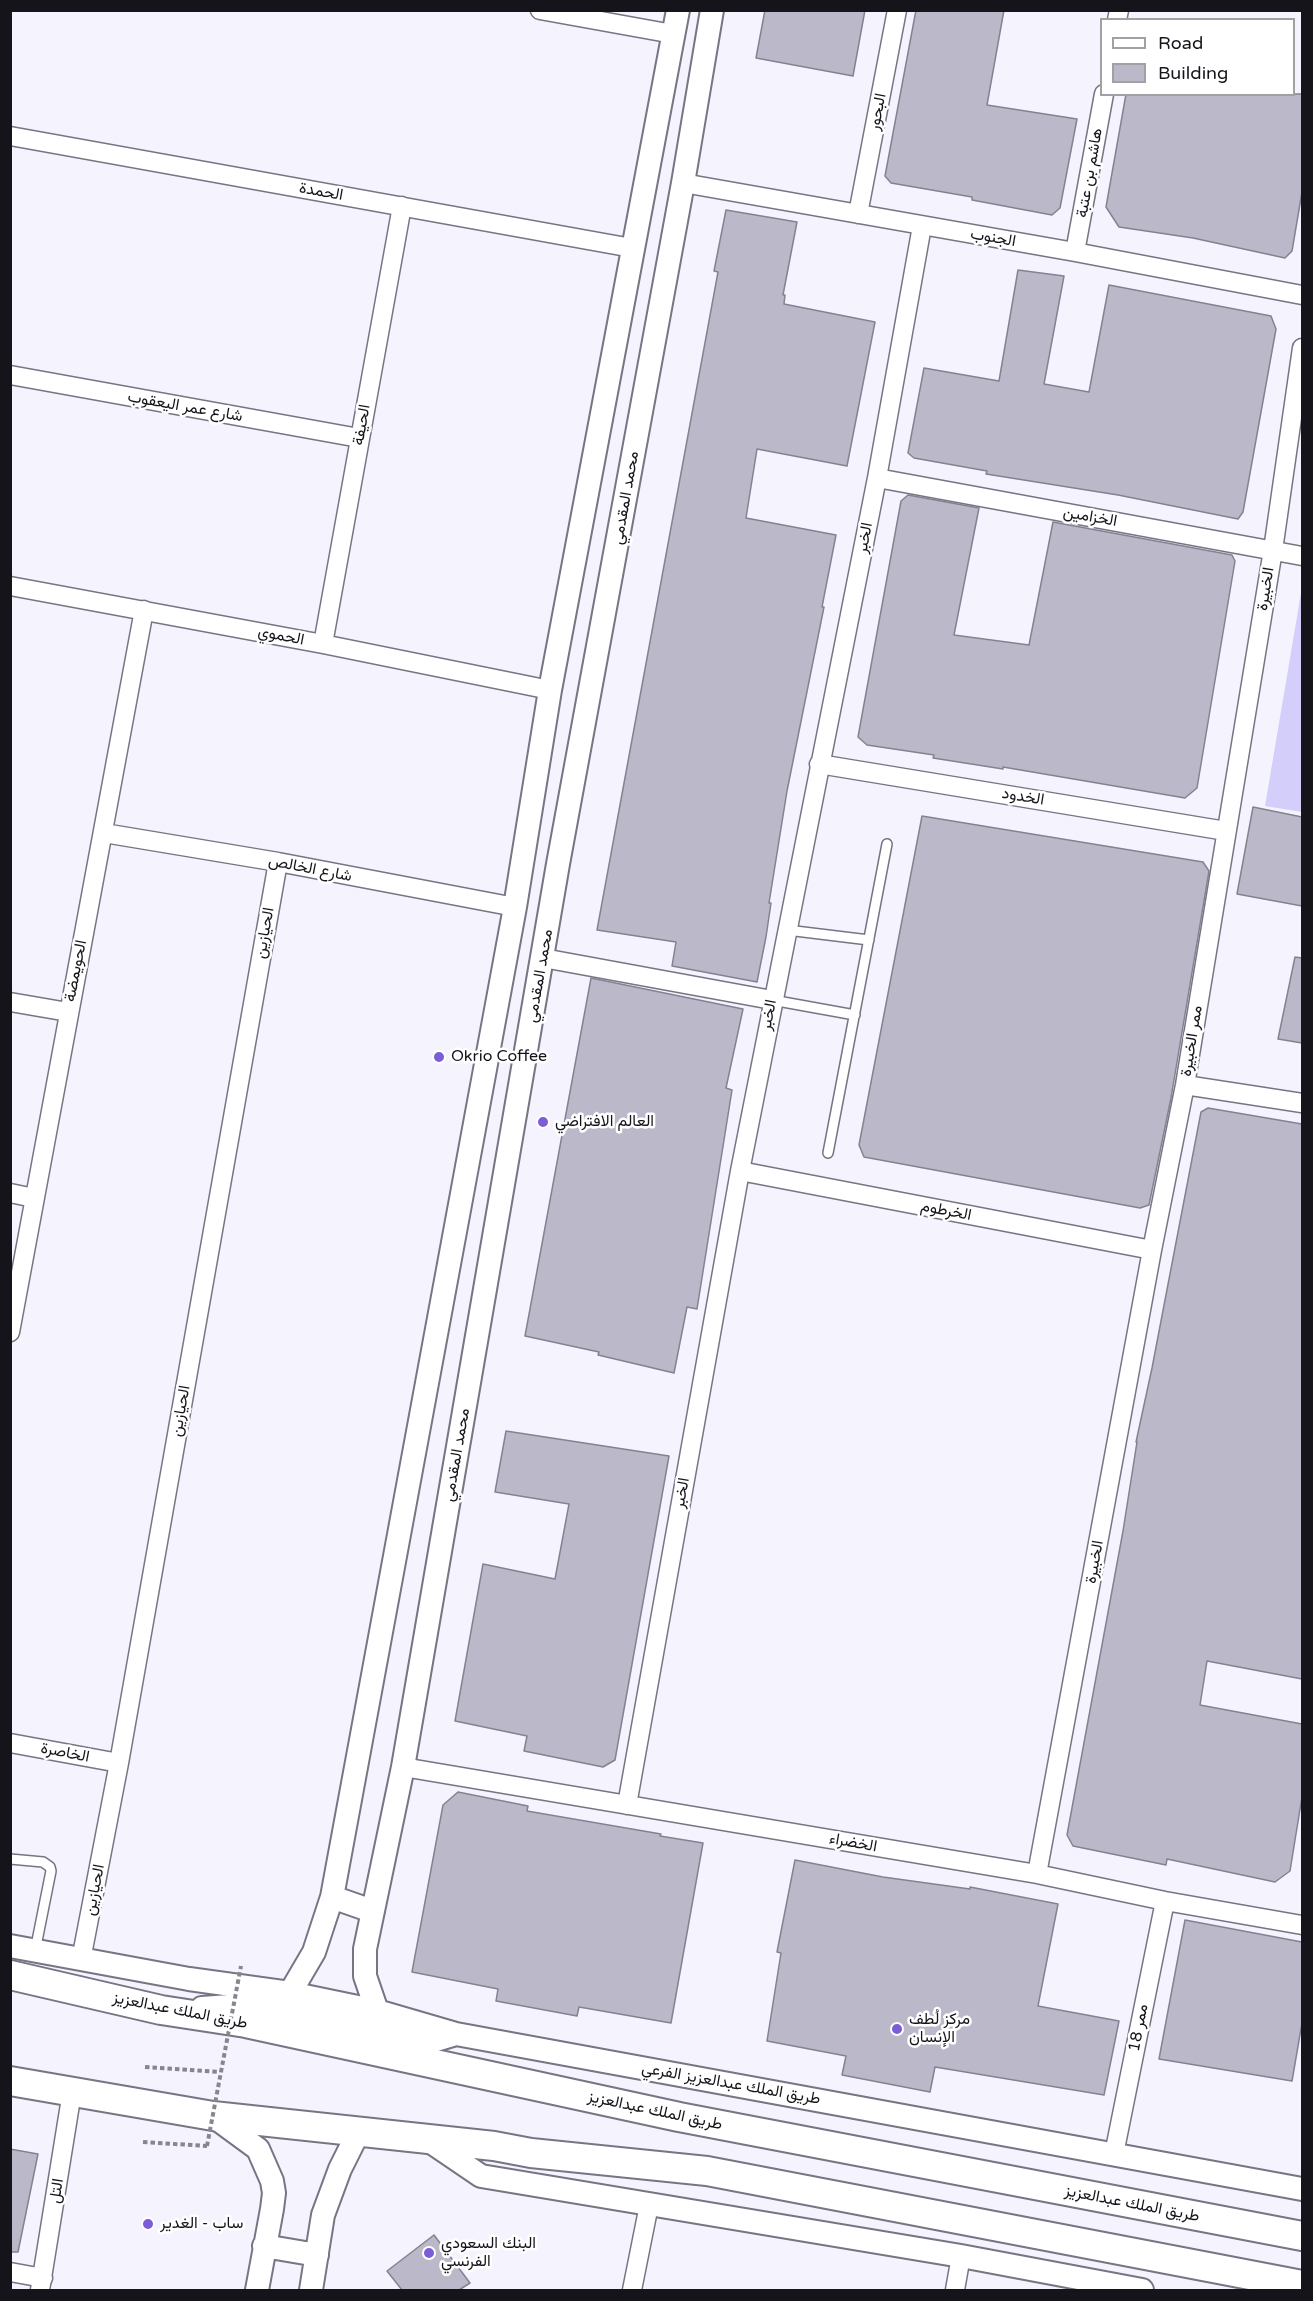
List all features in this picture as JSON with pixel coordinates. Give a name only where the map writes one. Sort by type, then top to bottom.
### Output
[{"type":"main road","name":"طريق الملك عبدالعزيز","points":[[10,1975],[160,2010],[246,2023],[679,2117],[1302,2236]]},
{"type":"main road","points":[[10,2081],[213,2116],[707,2171],[1302,2285]]},
{"type":"street","points":[[540,10],[674,34]]},
{"type":"street","points":[[290,1993],[314,1952],[332,1897],[515,907],[550,690],[678,10]]},
{"type":"street","name":"محمد المقدمي","points":[[377,2011],[365,1976],[365,1949],[403,1767],[558,864],[683,183],[712,10]]},
{"type":"street","name":"البحور","points":[[858,214],[897,10]]},
{"type":"street","name":"هاشم بن عتبة","points":[[1075,252],[1104,96]]},
{"type":"street","name":"الحمدة","points":[[10,136],[632,248]]},
{"type":"street","name":"الجنوب","points":[[683,183],[1075,252],[1302,295]]},
{"type":"street","name":"الحيفة","points":[[323,644],[402,207]]},
{"type":"street","name":"الخبر","points":[[627,1805],[740,1171],[877,478],[922,226]]},
{"type":"street","name":"الخبيرة","points":[[1226,831],[1273,550],[1302,348]]},
{"type":"street","name":"شارع عمر اليعقوب","points":[[10,375],[359,438]]},
{"type":"street","name":"الخزامين","points":[[877,478],[1302,556]]},
{"type":"street","name":"الحموي","points":[[10,586],[323,644],[550,690]]},
{"type":"street","name":"الحويمضة","points":[[10,1332],[144,610]]},
{"type":"street","name":"الخدود","points":[[819,764],[1226,831]]},
{"type":"street","name":"ممر الخبيرة","points":[[1152,1250],[1185,1085],[1226,831]]},
{"type":"street","name":"شارع الخالص","points":[[104,833],[278,862],[515,907]]},
{"type":"street","points":[[523,858],[558,864]]},
{"type":"street","name":"الحيازين","points":[[81,1960],[119,1764],[278,862]]},
{"type":"street","points":[[543,958],[772,1000]]},
{"type":"street","points":[[10,1002],[68,1012]]},
{"type":"street","points":[[1185,1085],[1302,1102]]},
{"type":"street","name":"الخرطوم","points":[[740,1171],[1152,1250]]},
{"type":"street","points":[[10,1193],[34,1198]]},
{"type":"street","name":"الخبيرة","points":[[1037,1874],[1152,1250]]},
{"type":"street","name":"الخاصرة","points":[[10,1743],[119,1764]]},
{"type":"street","name":"الخضراء","points":[[403,1767],[1037,1874],[1165,1901],[1302,1925]]},
{"type":"street","points":[[332,1897],[372,1911]]},
{"type":"street","name":"ممر 18","points":[[1114,2154],[1165,1901]]},
{"type":"street","points":[[10,1946],[189,1979],[290,1993],[377,2011],[456,2034]]},
{"type":"street","name":"طريق الملك عبدالعزيز الفرعي","points":[[160,2010],[258,2004],[426,2043],[456,2034],[1302,2189]]},
{"type":"street","name":"التل","points":[[42,2284],[72,2092]]},
{"type":"street","points":[[213,2116],[258,2149],[274,2193],[257,2290]]},
{"type":"street","points":[[311,2290],[323,2215],[340,2169],[358,2133]]},
{"type":"street","points":[[428,2140],[481,2176],[961,2256],[1142,2290]]},
{"type":"street","points":[[632,2290],[649,2205]]},
{"type":"street","points":[[264,2246],[317,2255]]},
{"type":"street","points":[[955,2290],[961,2256]]},
{"type":"street","points":[[10,2272],[42,2284]]},
{"type":"lane","points":[[828,1153],[887,844]]},
{"type":"lane","points":[[787,930],[869,940]]},
{"type":"lane","points":[[772,1000],[855,1015]]},
{"type":"lane","points":[[10,1859],[43,1862],[50,1867],[35,1951]]},
{"type":"path","points":[[143,2142],[207,2146],[241,1966]]},
{"type":"path","points":[[144,2067],[220,2072]]},
{"type":"shaded area","points":[[1302,587],[1302,812],[1265,806]]},
{"type":"building","points":[[765,10],[865,10],[853,76],[756,58]]},
{"type":"building","points":[[916,10],[1004,10],[987,105],[1077,119],[1060,208],[1052,215],[972,200],[972,197],[891,183],[885,176]]},
{"type":"building","points":[[1295,94],[1302,94],[1302,192],[1292,251],[1285,258],[1193,238],[1119,227],[1106,207],[1126,96],[1295,96]]},
{"type":"building","points":[[726,210],[797,222],[783,295],[785,295],[784,304],[875,322],[847,466],[757,449],[746,518],[836,535],[787,791],[769,903],[771,903],[766,937],[757,982],[672,966],[676,942],[597,930],[718,272],[714,271]]},
{"type":"building","points":[[1018,270],[1064,276],[1044,384],[1089,392],[1109,285],[1271,316],[1276,329],[1243,512],[1238,519],[1118,495],[986,474],[987,471],[914,458],[908,453],[924,368],[999,381]]},
{"type":"building","points":[[908,495],[979,508],[954,635],[1029,645],[1053,522],[1232,555],[1235,561],[1197,788],[1185,798],[1003,767],[1003,769],[933,758],[934,755],[867,745],[858,737],[901,501]]},
{"type":"building","points":[[1253,807],[1302,817],[1302,906],[1237,894]]},
{"type":"building","points":[[922,816],[1203,862],[1209,871],[1171,1098],[1149,1205],[1140,1208],[864,1157],[859,1145]]},
{"type":"building","points":[[1295,957],[1302,958],[1302,1043],[1278,1039]]},
{"type":"building","points":[[591,978],[743,1009],[726,1088],[732,1090],[697,1309],[687,1307],[674,1373],[598,1355],[599,1352],[525,1336]]},
{"type":"building","points":[[1208,1108],[1302,1124],[1302,1679],[1207,1661],[1200,1705],[1302,1724],[1302,1797],[1290,1871],[1275,1882],[1167,1859],[1166,1865],[1073,1846],[1067,1835],[1123,1531],[1136,1442],[1201,1112]]},
{"type":"building","points":[[506,1431],[669,1456],[615,1760],[603,1767],[524,1751],[527,1736],[455,1721],[483,1564],[555,1579],[569,1504],[495,1492]]},
{"type":"building","points":[[458,1792],[528,1806],[527,1811],[703,1843],[671,2023],[579,2007],[577,2016],[496,2001],[498,1989],[412,1972],[443,1805]]},
{"type":"building","points":[[795,1860],[883,1877],[970,1889],[970,1887],[1058,1904],[1038,2006],[1119,2021],[1104,2095],[935,2067],[930,2092],[842,2075],[846,2056],[767,2041],[781,1953],[777,1952]]},
{"type":"building","points":[[1185,1920],[1302,1942],[1302,2023],[1292,2081],[1159,2059]]},
{"type":"building","points":[[10,2149],[38,2154],[18,2252],[10,2252]]},
{"type":"building","name":"البنك السعودي الفرنسي","points":[[434,2235],[470,2283],[459,2290],[402,2290],[387,2271]]},
{"type":"place","name":"Okrio Coffee","points":[[439,1057]]},
{"type":"place","name":"العالم الافتراضي","points":[[543,1122]]},
{"type":"place","name":"مركز لُطف الإنسان","points":[[897,2029]]},
{"type":"place","name":"ساب - الغدير","points":[[148,2224]]},
{"type":"place","name":"البنك السعودي الفرنسي","points":[[429,2253]]}]
